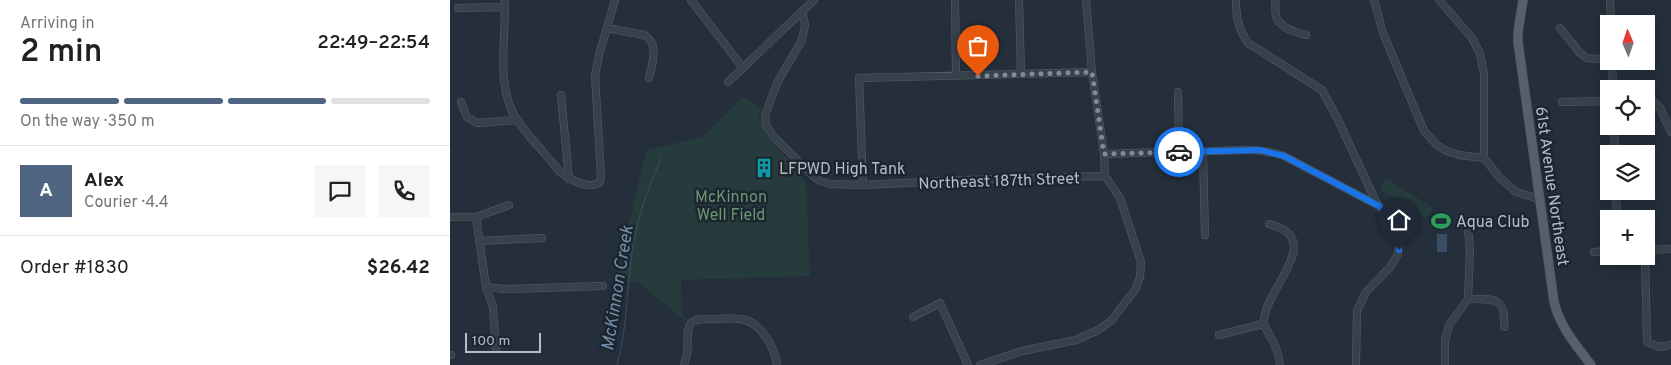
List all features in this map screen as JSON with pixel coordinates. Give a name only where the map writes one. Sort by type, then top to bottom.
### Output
[{"type":"main road","name":"61st Avenue Northeast","points":[[1523,0],[1518,42],[1556,312],[1570,338],[1591,365]]},
{"type":"street","points":[[458,8],[505,4],[504,81],[513,112],[560,172],[569,179],[596,185],[600,182],[595,76],[598,55],[615,0]]},
{"type":"street","points":[[691,0],[743,68]]},
{"type":"street","points":[[728,82],[814,0]]},
{"type":"street","points":[[955,0],[956,76]]},
{"type":"street","points":[[1019,0],[1021,74]]},
{"type":"street","points":[[980,365],[1022,351],[1076,340],[1098,330],[1112,320],[1134,290],[1140,277],[1141,262],[1120,198],[1106,176],[1092,72],[1086,0]]},
{"type":"street","points":[[1236,0],[1238,25],[1248,43],[1322,90],[1379,206]]},
{"type":"street","points":[[1275,0],[1276,18],[1280,23],[1298,34],[1306,35]]},
{"type":"street","points":[[1374,0],[1383,33],[1424,131],[1447,151],[1460,155],[1484,158]]},
{"type":"street","points":[[1439,0],[1472,38],[1481,60],[1484,74],[1484,158],[1500,178],[1512,188],[1527,196],[1539,199]]},
{"type":"street","points":[[1610,0],[1611,15]]},
{"type":"street","name":"Northeast 187th Street","points":[[802,12],[805,31],[802,40],[777,83],[765,116],[766,125],[784,147],[812,176],[820,181],[832,184],[863,185],[1106,176]]},
{"type":"street","points":[[607,28],[644,36],[652,42],[654,54],[649,78]]},
{"type":"street","points":[[1560,28],[1587,58],[1600,60]]},
{"type":"street","points":[[863,185],[859,78],[1092,72]]},
{"type":"street","points":[[1178,92],[1179,152]]},
{"type":"street","points":[[561,95],[569,179]]},
{"type":"street","points":[[1562,102],[1600,101]]},
{"type":"street","points":[[461,102],[467,117],[477,123],[518,120]]},
{"type":"street","points":[[1655,104],[1660,108],[1671,132]]},
{"type":"street","points":[[1104,154],[1260,150],[1272,152],[1284,156],[1379,206],[1393,220],[1398,229],[1399,250],[1391,266],[1366,292],[1359,303],[1356,321],[1356,365]]},
{"type":"street","points":[[1203,151],[1206,235]]},
{"type":"street","points":[[450,217],[476,218],[509,205]]},
{"type":"street","points":[[476,218],[486,287],[494,306],[496,349]]},
{"type":"street","points":[[1269,224],[1282,228],[1290,234],[1294,246],[1293,258],[1266,305],[1263,324],[1274,342],[1280,365]]},
{"type":"street","points":[[1445,365],[1445,340],[1448,324],[1468,298],[1470,250],[1468,228]]},
{"type":"street","points":[[479,241],[542,238]]},
{"type":"street","points":[[1655,250],[1671,249]]},
{"type":"street","points":[[1594,252],[1600,252]]},
{"type":"street","points":[[1645,265],[1647,342],[1660,346],[1671,345]]},
{"type":"street","points":[[486,287],[504,290],[603,286]]},
{"type":"street","points":[[1468,298],[1492,299],[1498,303],[1505,313],[1504,327]]},
{"type":"street","points":[[913,317],[940,302],[968,365]]},
{"type":"street","points":[[684,365],[690,324],[696,320],[704,319],[742,319],[749,321],[755,325],[772,345],[777,365]]},
{"type":"street","points":[[1219,335],[1263,324]]},
{"type":"green space","name":"McKinnon Well Field","points":[[743,97],[762,108],[758,116],[767,136],[798,170],[806,184],[810,276],[681,280],[682,314],[688,319],[686,321],[637,282],[616,281],[646,150],[703,137]]},
{"type":"green space","points":[[1386,178],[1433,208],[1426,219],[1382,191],[1380,187]]},
{"type":"water","points":[[1437,234],[1447,234],[1447,252],[1437,252]]},
{"type":"waterway","name":"McKinnon Creek","points":[[617,365],[624,333],[630,267],[637,225],[661,158]]},
{"type":"way so far","points":[[978,76],[1092,72],[1104,154],[1179,152]]},
{"type":"place","name":"LFPWD High Tank","points":[[764,168]]},
{"type":"place","name":"Aqua Club","points":[[1441,221]]},
{"type":"route","points":[[1179,152],[1260,150],[1284,156],[1379,206],[1393,220],[1398,229],[1399,250]]}]
